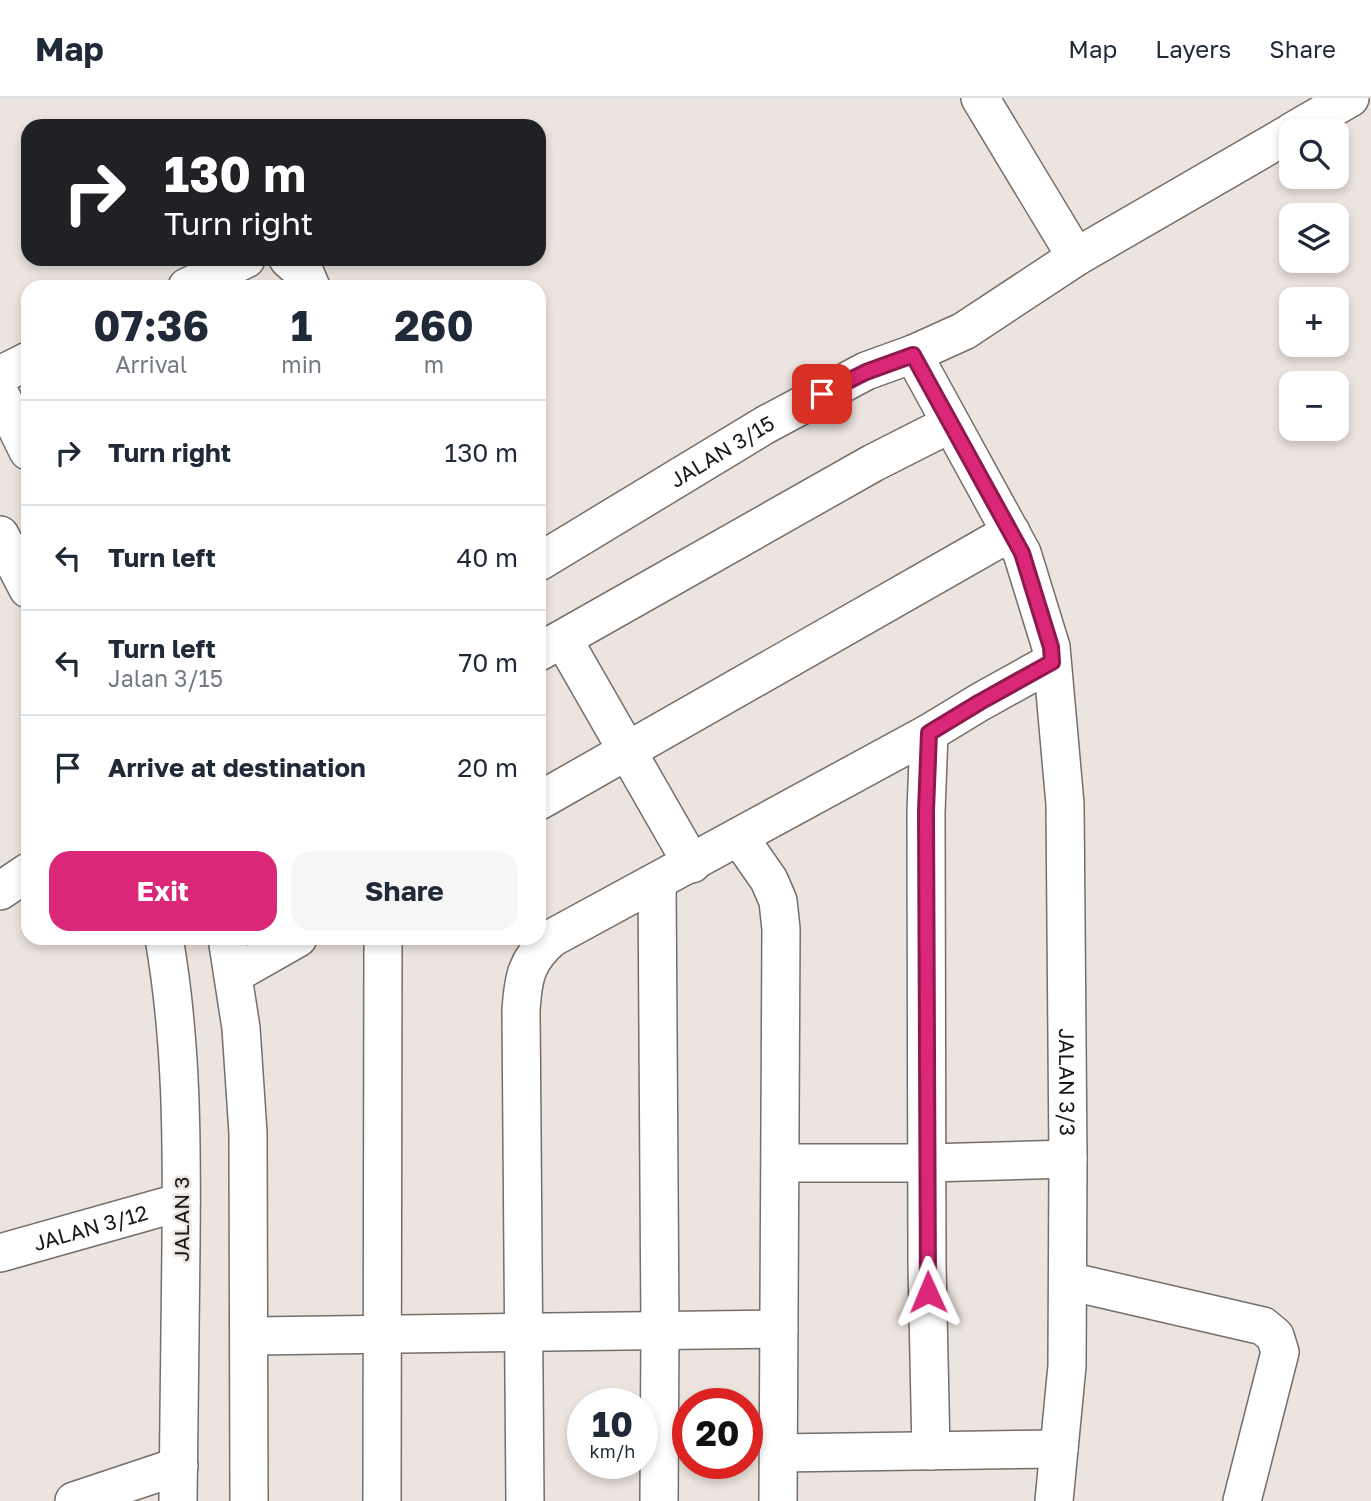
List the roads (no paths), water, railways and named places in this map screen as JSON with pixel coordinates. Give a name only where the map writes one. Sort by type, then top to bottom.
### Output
[{"type":"street","points":[[980,98],[1076,257]]},
{"type":"street","name":"JALAN 3/15","points":[[1314,119],[1350,98]]},
{"type":"street","name":"JALAN 3/15","points":[[546,558],[765,425],[866,372],[913,355],[964,331],[1076,257],[1279,140]]},
{"type":"street","points":[[202,280],[231,266]]},
{"type":"street","points":[[296,266],[308,280]]},
{"type":"street","name":"JALAN 3/3","points":[[913,355],[1022,553],[1051,647],[1065,804],[1068,1159],[1067,1366],[1054,1501]]},
{"type":"street","points":[[0,374],[21,364]]},
{"type":"street","points":[[0,394],[21,437]]},
{"type":"street","points":[[692,864],[627,750],[551,646],[861,470],[950,424]]},
{"type":"street","points":[[546,797],[1011,532]]},
{"type":"street","points":[[0,535],[21,576]]},
{"type":"street","points":[[546,944],[552,938],[692,864],[1052,662]]},
{"type":"street","points":[[929,733],[926,811],[929,1163],[927,1265],[931,1451]]},
{"type":"street","points":[[739,837],[769,880],[778,901],[782,956],[778,1501]]},
{"type":"street","points":[[0,891],[21,877]]},
{"type":"street","points":[[657,883],[659,1501]]},
{"type":"street","name":"JALAN 3","points":[[165,945],[175,998],[180,1075],[179,1484]]},
{"type":"street","points":[[228,945],[241,1028],[248,1133],[249,1501]]},
{"type":"street","points":[[233,975],[286,945]]},
{"type":"street","points":[[382,1501],[383,945]]},
{"type":"street","points":[[525,1501],[521,1011],[526,973],[535,955],[545,945]]},
{"type":"street","points":[[781,1163],[1068,1159]]},
{"type":"street","name":"JALAN 3/12","points":[[0,1253],[181,1202]]},
{"type":"street","points":[[1068,1281],[1264,1326],[1275,1336],[1280,1352],[1242,1501]]},
{"type":"street","points":[[249,1336],[779,1329]]},
{"type":"street","points":[[779,1453],[1059,1449]]},
{"type":"street","points":[[74,1501],[179,1484]]}]
